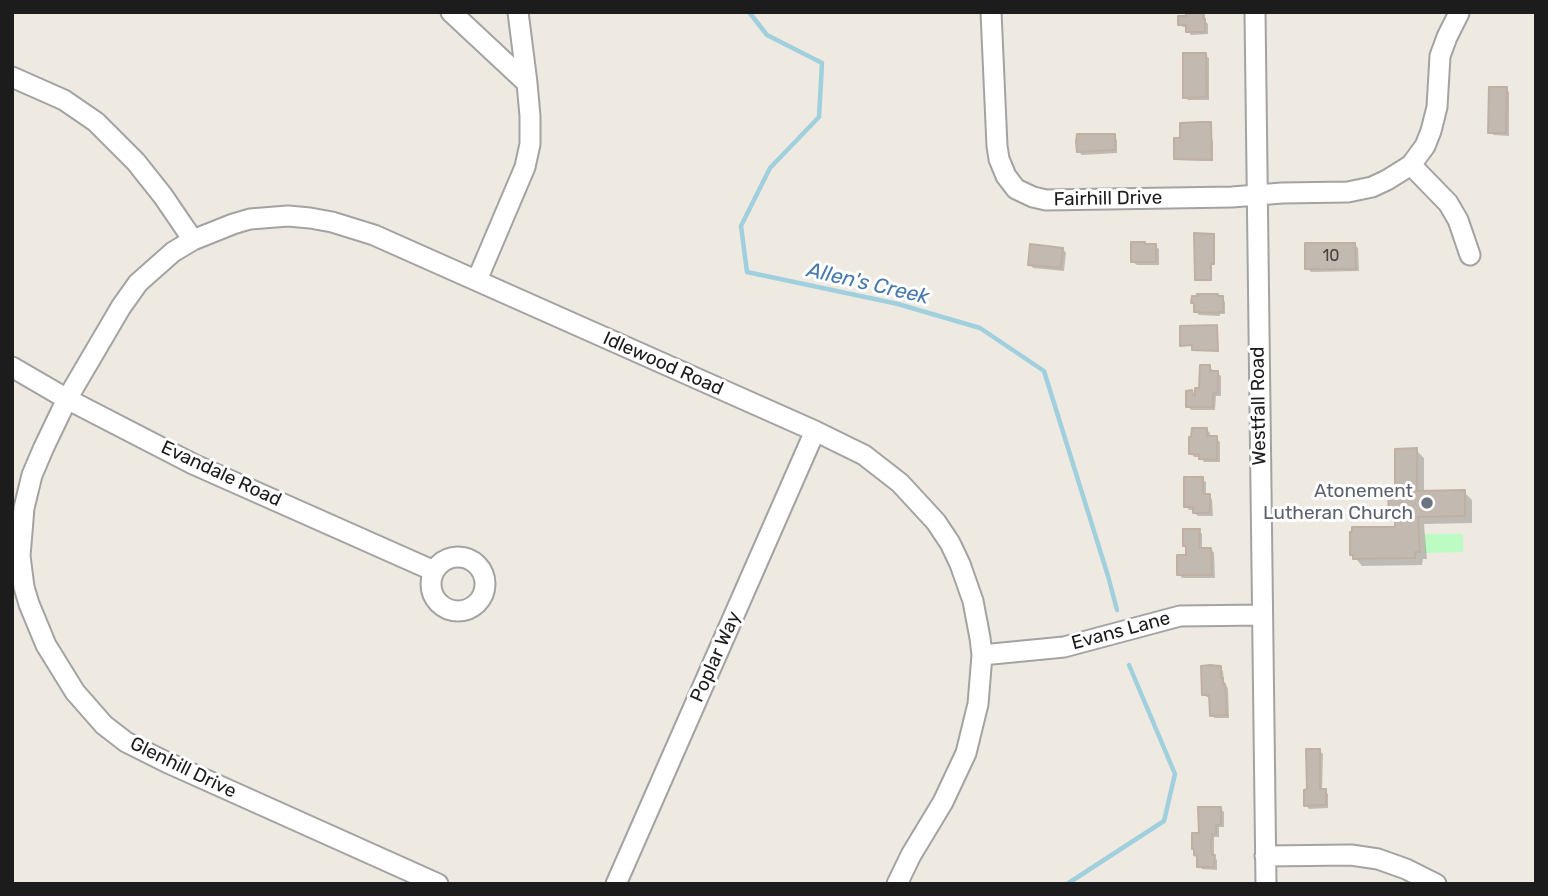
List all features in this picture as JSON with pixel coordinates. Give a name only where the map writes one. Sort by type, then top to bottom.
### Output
[{"type":"street","points":[[451,12],[527,83]]},
{"type":"street","points":[[477,281],[525,167],[530,144],[527,83],[517,12]]},
{"type":"street","name":"Fairhill Drive","points":[[991,12],[999,159],[1006,176],[1016,189],[1033,197],[1046,200],[1232,197],[1339,192],[1372,187],[1411,165]]},
{"type":"street","name":"Westfall Road","points":[[1255,12],[1266,884]]},
{"type":"street","points":[[1459,13],[1440,56],[1437,107],[1431,131],[1425,146],[1411,165],[1448,203],[1458,220],[1471,255]]},
{"type":"street","points":[[12,77],[64,100],[96,122],[136,162],[193,240]]},
{"type":"street","name":"Idlewood Road","points":[[67,399],[133,289],[173,252],[215,230],[250,219],[288,216],[332,222],[374,235],[864,455],[900,483],[936,522],[950,543],[973,601],[982,655],[978,704],[966,753],[949,791],[897,884]]},
{"type":"street","name":"Evandale Road","points":[[12,368],[193,464],[434,571]]},
{"type":"street","name":"Glenhill Drive","points":[[67,399],[36,466],[23,508],[20,556],[24,587],[21,606],[75,692],[104,725],[126,742],[438,884]]},
{"type":"street","name":"Poplar Way","points":[[617,884],[815,431]]},
{"type":"street","name":"Evans Lane","points":[[982,655],[1064,647],[1180,616],[1262,615]]},
{"type":"street","points":[[1265,856],[1351,855],[1378,859],[1436,884]]},
{"type":"green space","points":[[1425,534],[1463,534],[1463,552],[1425,553]]},
{"type":"building","points":[[1186,12],[1203,12],[1205,32],[1186,32],[1186,25],[1178,25],[1178,16],[1186,16]]},
{"type":"building","points":[[1183,53],[1206,53],[1207,97],[1183,98]]},
{"type":"building","points":[[1489,87],[1507,87],[1506,133],[1488,133]]},
{"type":"building","points":[[1211,122],[1212,160],[1174,159],[1174,138],[1180,138],[1180,123]]},
{"type":"building","points":[[1077,134],[1115,134],[1115,150],[1077,152]]},
{"type":"building","points":[[1194,233],[1214,234],[1211,280],[1195,280]]},
{"type":"building","points":[[1131,242],[1156,244],[1156,262],[1131,262]]},
{"type":"building","points":[[1305,243],[1355,243],[1356,269],[1305,269]]},
{"type":"building","points":[[1030,244],[1063,248],[1061,268],[1028,265]]},
{"type":"building","points":[[1197,294],[1223,296],[1223,312],[1194,312],[1192,296],[1198,296]]},
{"type":"building","points":[[1217,325],[1218,351],[1192,350],[1192,345],[1180,346],[1180,326]]},
{"type":"building","points":[[1200,365],[1210,365],[1210,371],[1218,371],[1218,393],[1213,393],[1213,407],[1186,407],[1186,391],[1192,390],[1195,395],[1195,388],[1199,388]]},
{"type":"building","points":[[1192,428],[1207,428],[1207,436],[1217,436],[1217,460],[1199,459],[1199,454],[1189,454]]},
{"type":"building","name":"Atonement Lutheran Church","points":[[1417,448],[1417,491],[1465,490],[1465,516],[1418,517],[1420,552],[1415,552],[1415,558],[1353,559],[1353,555],[1350,555],[1352,527],[1395,527],[1395,517],[1389,518],[1388,491],[1395,490],[1395,449]]},
{"type":"building","points":[[1184,477],[1203,477],[1203,494],[1210,494],[1210,513],[1193,513],[1193,507],[1184,507]]},
{"type":"building","points":[[1183,529],[1200,529],[1199,548],[1211,548],[1212,575],[1177,575],[1177,555],[1186,555]]},
{"type":"building","points":[[1201,666],[1221,666],[1227,715],[1210,716],[1209,695],[1202,695]]},
{"type":"building","points":[[1306,749],[1320,749],[1320,789],[1326,789],[1326,805],[1304,806],[1304,790],[1307,789]]},
{"type":"building","points":[[1198,807],[1221,807],[1221,825],[1216,825],[1216,834],[1212,834],[1214,867],[1197,867],[1197,856],[1192,849],[1192,833],[1199,833]]},
{"type":"waterway","name":"Allen's Creek","points":[[749,12],[767,35],[822,63],[819,117],[770,168],[741,226],[747,272],[898,304],[980,328],[1044,371],[1117,610]]},
{"type":"waterway","name":"Allen's Creek","points":[[1067,884],[1164,821],[1175,774],[1129,665]]},
{"type":"place","name":"Atonement Lutheran Church","points":[[1427,503]]}]
